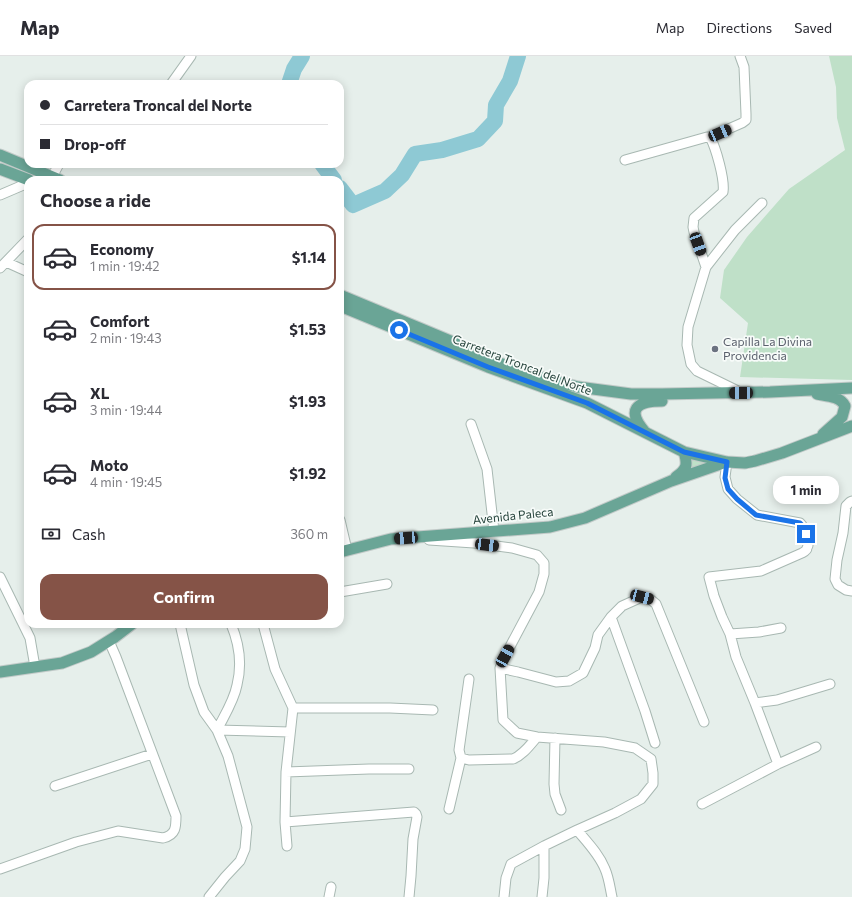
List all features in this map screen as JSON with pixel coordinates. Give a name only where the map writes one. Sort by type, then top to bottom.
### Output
[{"type":"main road","points":[[0,155],[24,162]]},
{"type":"main road","points":[[41,168],[53,176]]},
{"type":"main road","points":[[0,169],[24,179]]},
{"type":"main road","name":"Carretera Troncal del Norte","points":[[344,297],[453,342],[499,363],[561,383],[592,389],[631,394],[662,394],[741,393],[852,388]]},
{"type":"main road","name":"Carretera Troncal del Norte","points":[[344,308],[488,367],[587,403],[684,452],[727,462],[746,463],[771,457],[852,426]]},
{"type":"main road","points":[[793,391],[836,398],[845,406],[842,417],[816,440]]},
{"type":"main road","points":[[646,433],[638,424],[635,417],[636,410],[643,403],[689,401],[770,392]]},
{"type":"main road","points":[[666,483],[677,477],[685,469],[687,461],[684,452]]},
{"type":"main road","name":"Avenida Paleca","points":[[344,551],[391,539],[550,527],[585,518],[666,483],[727,462]]},
{"type":"main road","points":[[0,672],[62,663],[91,652],[127,628]]},
{"type":"street","points":[[174,80],[191,56]]},
{"type":"street","points":[[625,160],[710,137],[746,120],[744,67],[740,56]]},
{"type":"street","points":[[706,267],[694,232],[694,218],[723,192],[724,187],[720,168],[710,137]]},
{"type":"street","points":[[0,195],[24,183]]},
{"type":"street","points":[[741,393],[697,371],[691,364],[687,345],[688,327],[706,267],[735,230],[762,203]]},
{"type":"street","points":[[24,243],[3,265],[24,271]]},
{"type":"street","points":[[471,424],[487,469],[494,531]]},
{"type":"street","points":[[727,462],[725,478],[728,489],[737,499],[756,515],[800,523],[804,527],[809,544],[807,549],[802,553],[761,571],[709,577],[714,596],[730,634],[736,656],[756,703],[778,764]]},
{"type":"street","points":[[852,501],[846,506],[835,579],[838,585],[846,590],[852,591]]},
{"type":"street","points":[[391,539],[442,541],[512,548],[537,555],[544,563],[544,574],[539,592],[500,668],[503,720],[517,733],[538,737],[604,742],[635,748],[651,759],[653,784],[642,799],[544,846],[511,864],[506,878],[504,897]]},
{"type":"street","points":[[0,577],[24,626]]},
{"type":"street","points":[[344,591],[387,584]]},
{"type":"street","points":[[500,668],[556,682],[568,680],[583,673],[595,648],[598,635],[611,617],[622,606],[642,597],[650,599],[656,604],[704,722]]},
{"type":"street","points":[[611,617],[655,743]]},
{"type":"street","points":[[25,628],[30,638],[35,667]]},
{"type":"street","points":[[181,628],[194,685],[204,712],[217,730],[228,756],[247,827],[245,849],[240,861],[209,897]]},
{"type":"street","points":[[217,730],[237,686],[240,666],[236,637],[233,628]]},
{"type":"street","points":[[264,628],[276,669],[293,708],[286,772],[285,822],[287,846]]},
{"type":"street","points":[[730,634],[758,632],[781,628]]},
{"type":"street","points":[[0,869],[76,842],[118,831],[163,838],[168,837],[173,833],[176,825],[176,816],[109,641]]},
{"type":"street","points":[[449,810],[461,758],[459,750],[469,679]]},
{"type":"street","points":[[756,703],[776,700],[830,684]]},
{"type":"street","points":[[293,708],[390,708],[433,710]]},
{"type":"street","points":[[217,730],[290,732]]},
{"type":"street","points":[[461,758],[469,760],[513,759],[524,752],[538,737]]},
{"type":"street","points":[[555,738],[554,784],[555,794],[561,810]]},
{"type":"street","points":[[702,804],[778,764],[816,747]]},
{"type":"street","points":[[55,786],[152,754]]},
{"type":"street","points":[[286,772],[409,769]]},
{"type":"street","points":[[285,822],[414,812],[417,817],[413,839],[409,897]]},
{"type":"street","points":[[577,830],[595,852],[605,868],[612,897]]},
{"type":"street","points":[[542,897],[544,878],[544,846]]},
{"type":"street","points":[[329,897],[331,887]]},
{"type":"green space","points":[[829,56],[852,56],[852,380],[740,377],[748,323],[720,298],[724,270],[747,237],[789,189],[845,150],[837,118],[836,87]]},
{"type":"green space","points":[[688,458],[718,465],[688,473]]},
{"type":"waterway","points":[[290,80],[294,69],[302,56]]},
{"type":"waterway","points":[[344,193],[353,205],[385,191],[402,175],[415,154],[442,150],[478,139],[495,121],[496,105],[510,81],[518,56]]},
{"type":"waterway","points":[[325,168],[331,176]]},
{"type":"place","name":"Capilla La Divina Providencia","points":[[715,349]]},
{"type":"route","points":[[399,330],[488,367],[587,403],[684,452],[727,462],[725,478],[728,489],[737,499],[756,515],[800,523],[804,527],[806,534]]}]
